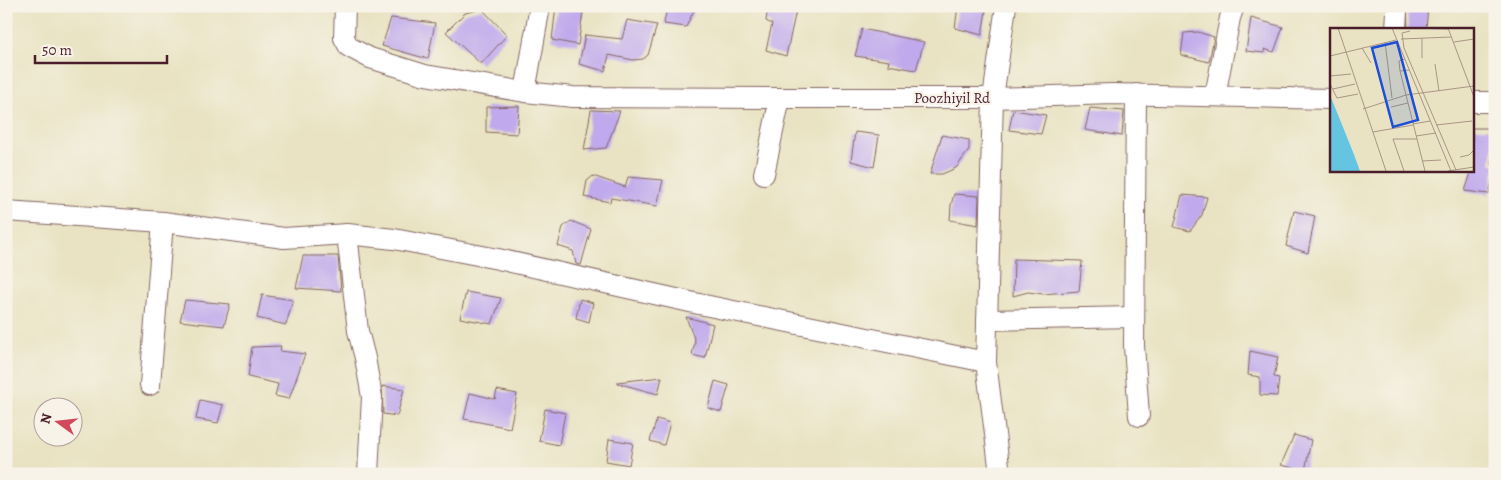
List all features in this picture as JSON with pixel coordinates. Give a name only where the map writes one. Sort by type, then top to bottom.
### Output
[{"type":"street","name":"Poozhiyil Rd","points":[[345,6],[344,38],[349,47],[370,58],[424,75],[525,92],[573,97],[993,98],[1136,94],[1330,99]]},
{"type":"street","points":[[525,92],[540,6]]},
{"type":"street","points":[[1000,474],[986,362],[993,98],[1006,6]]},
{"type":"street","points":[[1215,96],[1234,6]]},
{"type":"street","points":[[1136,94],[1134,317],[1139,416]]},
{"type":"street","points":[[764,174],[780,98]]},
{"type":"street","points":[[1474,102],[1495,102]]},
{"type":"street","points":[[6,211],[163,222],[284,238],[346,234],[394,239],[498,259],[699,304],[986,362]]},
{"type":"street","points":[[150,385],[163,222]]},
{"type":"street","points":[[346,234],[358,331],[366,358],[372,397],[368,474]]},
{"type":"street","points":[[987,320],[1134,317]]},
{"type":"building","points":[[556,6],[584,6],[578,45],[552,40]]},
{"type":"building","points":[[667,6],[696,6],[686,27],[664,24]]},
{"type":"building","points":[[768,6],[797,6],[786,56],[766,50],[772,24],[766,21]]},
{"type":"building","points":[[958,6],[986,11],[982,35],[955,28]]},
{"type":"building","points":[[1407,6],[1428,6],[1426,28],[1408,28]]},
{"type":"building","points":[[482,9],[507,35],[481,64],[446,32],[465,13]]},
{"type":"building","points":[[391,18],[435,23],[428,59],[382,46]]},
{"type":"building","points":[[1251,18],[1283,27],[1274,52],[1264,49],[1265,53],[1246,51]]},
{"type":"building","points":[[627,20],[657,25],[648,55],[643,59],[633,60],[609,55],[605,71],[579,64],[585,35],[622,39]]},
{"type":"building","points":[[862,29],[924,42],[916,70],[888,65],[889,61],[855,56]]},
{"type":"building","points":[[1198,32],[1214,37],[1209,62],[1181,55],[1184,33]]},
{"type":"building","points":[[519,106],[517,134],[486,132],[486,107]]},
{"type":"building","points":[[1090,108],[1124,111],[1122,136],[1085,130]]},
{"type":"building","points":[[591,110],[620,111],[606,148],[584,150]]},
{"type":"building","points":[[1013,110],[1046,115],[1041,134],[1009,130]]},
{"type":"building","points":[[1474,128],[1495,128],[1491,164],[1495,164],[1495,168],[1489,194],[1465,191],[1472,171],[1474,171]]},
{"type":"building","points":[[855,132],[879,135],[874,167],[851,161]]},
{"type":"building","points":[[942,135],[969,140],[969,150],[956,168],[942,174],[930,174]]},
{"type":"building","points":[[593,176],[625,187],[628,177],[663,180],[657,206],[611,198],[610,202],[584,197],[587,181]]},
{"type":"building","points":[[954,194],[979,196],[978,225],[950,220]]},
{"type":"building","points":[[1182,195],[1207,197],[1202,215],[1190,231],[1174,227]]},
{"type":"building","points":[[1294,211],[1315,216],[1308,253],[1286,246]]},
{"type":"building","points":[[571,221],[591,229],[581,265],[576,264],[573,251],[558,246],[563,227]]},
{"type":"building","points":[[303,256],[338,256],[341,291],[296,288]]},
{"type":"building","points":[[1014,259],[1082,261],[1079,291],[1043,294],[1028,292],[1013,296]]},
{"type":"building","points":[[466,292],[501,298],[492,324],[460,318]]},
{"type":"building","points":[[262,295],[293,300],[286,325],[257,318]]},
{"type":"building","points":[[580,299],[593,303],[589,322],[576,318]]},
{"type":"building","points":[[185,300],[230,304],[224,326],[180,321]]},
{"type":"building","points":[[686,317],[713,324],[705,358],[692,355],[695,341]]},
{"type":"building","points":[[281,346],[280,351],[305,354],[289,399],[275,396],[278,384],[248,377],[252,347]]},
{"type":"building","points":[[1250,351],[1278,357],[1274,377],[1279,378],[1277,396],[1260,395],[1260,377],[1248,375]]},
{"type":"building","points":[[662,377],[658,394],[617,383],[617,382]]},
{"type":"building","points":[[715,381],[729,385],[721,412],[708,408]]},
{"type":"building","points":[[382,386],[404,389],[397,416],[383,414]]},
{"type":"building","points":[[497,390],[517,394],[510,428],[464,419],[470,393],[495,399]]},
{"type":"building","points":[[200,400],[223,405],[218,423],[196,419]]},
{"type":"building","points":[[545,409],[565,413],[559,445],[539,441]]},
{"type":"building","points":[[657,419],[670,423],[664,445],[650,441]]},
{"type":"building","points":[[1294,435],[1311,440],[1305,471],[1281,465]]},
{"type":"building","points":[[609,439],[633,443],[629,465],[606,461]]}]
